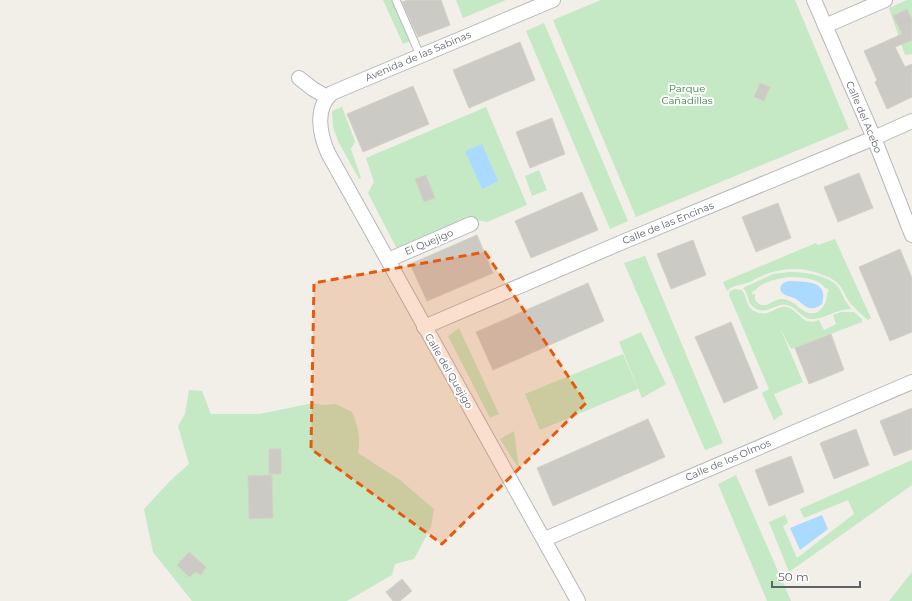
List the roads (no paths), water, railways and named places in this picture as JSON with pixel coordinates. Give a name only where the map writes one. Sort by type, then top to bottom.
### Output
[{"type":"street","name":"Avenida de las Sabinas","points":[[327,97],[355,82],[553,0]]},
{"type":"street","name":"Calle del Acebo","points":[[814,0],[874,138],[912,235]]},
{"type":"street","points":[[825,26],[885,0]]},
{"type":"street","points":[[298,78],[327,97]]},
{"type":"street","name":"Calle del Quejigo","points":[[327,97],[323,104],[321,114],[321,135],[328,153],[578,601]]},
{"type":"street","name":"Calle de las Encinas","points":[[424,327],[912,121]]},
{"type":"street","name":"El Quejigo","points":[[388,260],[471,224]]},
{"type":"street","name":"Calle de los Olmos","points":[[545,540],[912,382]]},
{"type":"lane","points":[[396,0],[420,56]]},
{"type":"water","points":[[482,144],[498,181],[482,189],[465,151]]},
{"type":"water","points":[[789,281],[809,282],[819,286],[822,290],[823,296],[822,304],[818,307],[812,308],[804,306],[796,299],[785,295],[780,289],[784,283]]},
{"type":"water","points":[[822,515],[828,529],[800,550],[790,528]]},
{"type":"park label","name":"Parque Cañadillas","points":[[687,94]]}]
